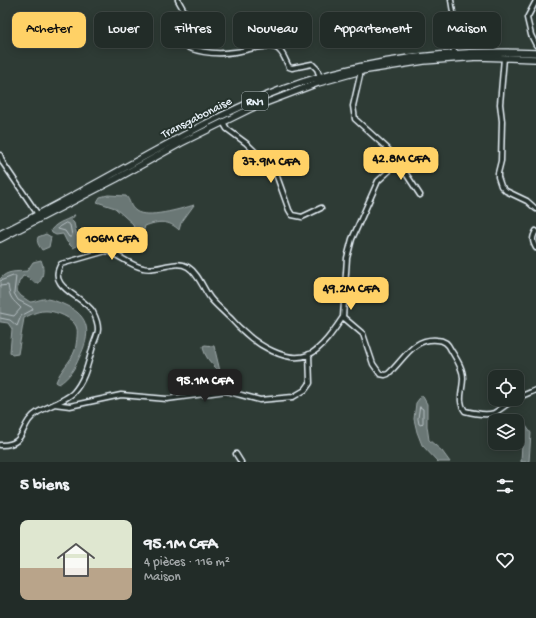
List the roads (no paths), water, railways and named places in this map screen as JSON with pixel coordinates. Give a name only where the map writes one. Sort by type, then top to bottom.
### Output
[{"type":"highway","name":"Transgabonaise","points":[[0,239],[191,131],[280,90],[320,77],[375,64],[409,58],[478,52],[536,53]]},
{"type":"highway","name":"Transgabonaise","points":[[0,234],[39,216],[223,122],[252,108],[288,94],[361,71],[424,61],[478,57],[536,59]]},
{"type":"street","points":[[178,0],[193,31],[192,43],[189,48],[199,51],[235,52],[269,47],[275,48],[280,50],[289,67],[292,68],[312,64],[318,69],[320,77]]},
{"type":"street","points":[[451,0],[457,40],[453,53]]},
{"type":"street","points":[[536,1],[527,18],[531,35],[536,44]]},
{"type":"street","points":[[504,58],[500,104],[502,121],[501,161],[498,177],[501,186],[506,191],[527,201],[536,209]]},
{"type":"street","points":[[361,71],[354,106],[355,119],[395,157],[420,195]]},
{"type":"street","points":[[223,122],[227,128],[246,143],[275,171],[292,215],[302,217],[320,208]]},
{"type":"street","points":[[0,155],[3,163],[39,216]]},
{"type":"street","points":[[0,445],[7,445],[15,442],[20,438],[28,421],[34,414],[72,394],[82,380],[98,328],[92,310],[63,287],[58,278],[61,264],[106,251],[142,268],[156,269],[172,265],[185,266],[195,273],[205,291],[242,330],[262,345],[276,353],[288,357],[300,357],[309,354],[329,336],[343,317],[347,258],[352,239],[378,181],[389,170],[395,157]]},
{"type":"street","points":[[536,231],[533,236],[533,242],[536,248]]},
{"type":"street","points":[[343,317],[356,326],[363,334],[373,364],[380,374],[388,374],[420,342],[430,339],[440,340],[448,344],[461,370],[463,380],[461,392],[462,404],[465,411],[481,414],[493,414],[503,406]]},
{"type":"street","points":[[53,404],[70,406],[121,395],[167,399],[226,391],[260,400],[293,397],[305,390],[310,383],[309,354]]},
{"type":"street","points":[[524,395],[536,390]]},
{"type":"street","points":[[236,454],[241,462]]},
{"type":"water","points":[[108,195],[126,196],[136,211],[148,214],[156,214],[194,205],[181,223],[179,230],[171,224],[163,222],[145,226],[141,239],[143,241],[144,250],[140,250],[132,244],[134,229],[133,224],[115,208],[97,202],[100,197]]},
{"type":"water","points":[[74,215],[71,220],[74,223],[77,236],[85,242],[73,248],[67,242],[63,234],[56,235],[52,233],[51,230],[57,224]]},
{"type":"water","points":[[46,234],[51,237],[49,247],[42,250],[37,239],[38,237]]},
{"type":"water","points":[[41,260],[43,272],[39,283],[34,283],[28,277],[23,276],[19,282],[17,291],[21,296],[30,302],[47,299],[56,301],[74,309],[84,321],[86,327],[86,342],[74,369],[63,382],[59,384],[56,382],[73,354],[77,340],[77,331],[72,321],[58,313],[48,311],[34,313],[24,318],[18,354],[12,355],[10,352],[12,329],[8,323],[0,322],[0,279],[9,273],[27,271],[33,262]]},
{"type":"water","points":[[203,346],[214,346],[220,371],[207,357]]},
{"type":"water","points":[[422,395],[427,404],[427,426],[429,440],[442,451],[450,462],[438,462],[422,445],[414,419],[416,403]]},
{"type":"water","points":[[526,426],[531,433],[529,462],[521,462],[522,450],[524,450],[524,428]]}]
